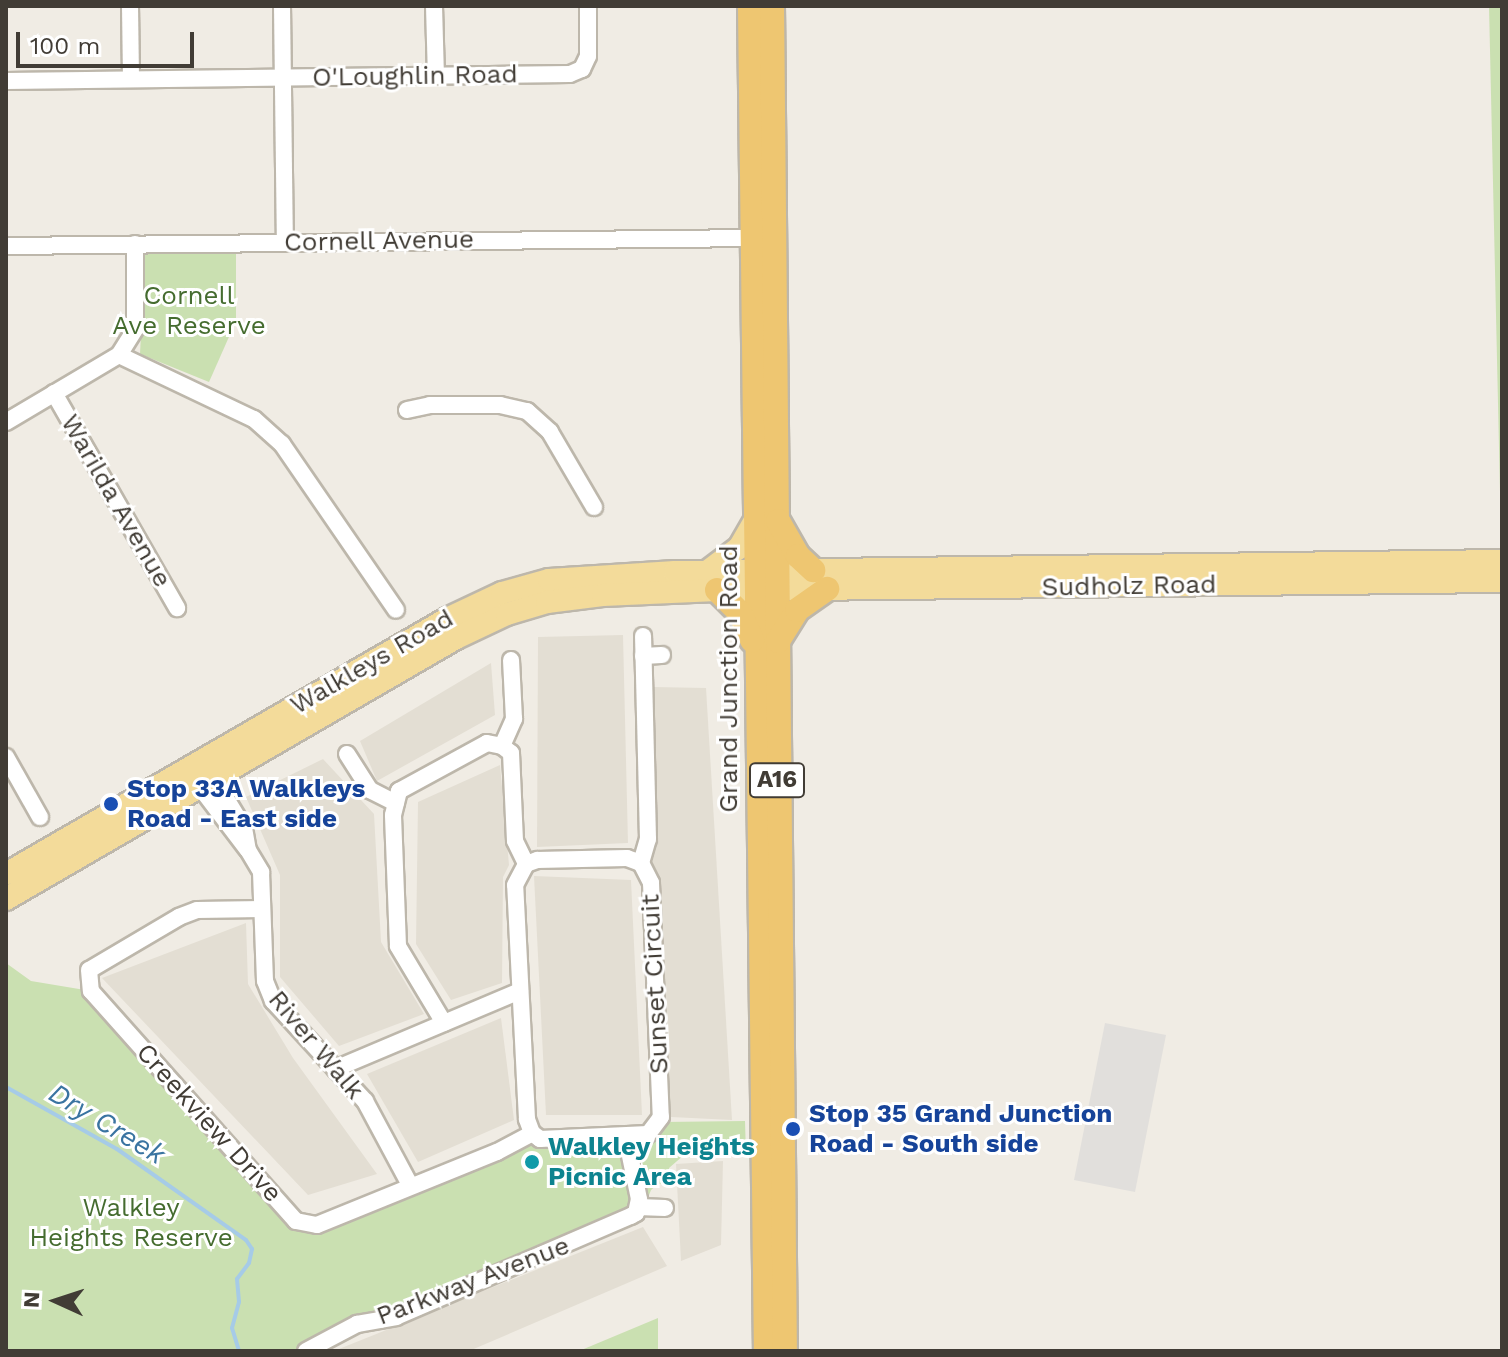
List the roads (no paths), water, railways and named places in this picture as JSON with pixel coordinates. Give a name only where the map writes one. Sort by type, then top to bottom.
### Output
[{"type":"highway","name":"Grand Junction Road","points":[[750,6],[763,238]]},
{"type":"highway","name":"Grand Junction Road","points":[[766,1351],[763,238],[772,6]]},
{"type":"highway","points":[[712,581],[766,648],[820,580],[765,518]]},
{"type":"highway","name":"Grand Junction Road","points":[[766,648],[785,1351]]},
{"type":"main road","points":[[712,581],[765,518]]},
{"type":"main road","name":"Sudholz Road","points":[[820,580],[1502,561]]},
{"type":"main road","name":"Sudholz Road","points":[[766,580],[1502,581]]},
{"type":"main road","name":"Walkleys Road","points":[[6,874],[507,614],[547,602],[712,581],[766,580]]},
{"type":"main road","name":"Walkleys Road","points":[[6,899],[200,773]]},
{"type":"street","points":[[130,6],[131,79]]},
{"type":"street","points":[[282,6],[285,242]]},
{"type":"street","points":[[434,6],[436,76]]},
{"type":"street","name":"O'Loughlin Road","points":[[6,81],[570,74],[582,69],[588,56],[588,6]]},
{"type":"street","name":"Cornell Avenue","points":[[6,246],[763,238]]},
{"type":"street","points":[[6,422],[119,355],[135,329],[135,244]]},
{"type":"street","points":[[119,355],[269,429],[396,610]]},
{"type":"street","name":"Warilda Avenue","points":[[54,393],[177,608]]},
{"type":"street","points":[[407,410],[430,405],[500,405],[527,411],[550,432],[594,507]]},
{"type":"street","points":[[641,863],[648,839],[643,636]]},
{"type":"street","points":[[643,656],[662,655]]},
{"type":"street","points":[[502,746],[514,719],[511,660]]},
{"type":"street","points":[[444,1023],[398,946],[393,815],[399,791],[408,784],[487,743],[502,746],[511,753],[515,841],[526,864],[515,885],[527,1119],[532,1133]]},
{"type":"street","points":[[347,754],[370,790],[396,803]]},
{"type":"street","points":[[6,757],[40,817]]},
{"type":"street","name":"River Walk","points":[[200,773],[261,872],[265,981],[273,1001],[365,1101],[410,1185]]},
{"type":"street","name":"Sunset Circuit","points":[[526,864],[537,860],[627,858],[641,863],[651,883],[661,1117],[648,1134],[626,1137],[540,1139],[532,1133]]},
{"type":"street","name":"Creekview Drive","points":[[262,909],[197,910],[179,917],[89,970],[91,991],[296,1221],[317,1225],[497,1152],[532,1133]]},
{"type":"street","points":[[335,1069],[520,991]]},
{"type":"street","points":[[626,1137],[638,1207],[665,1208]]},
{"type":"street","name":"Parkway Avenue","points":[[306,1351],[357,1324],[396,1317],[617,1223],[636,1213],[638,1207]]},
{"type":"waterway","name":"Dry Creek","points":[[6,1087],[117,1149],[246,1240],[252,1249],[249,1263],[237,1279],[239,1302],[232,1328],[239,1351]]},
{"type":"place","name":"Stop 33A Walkleys Road - East side","points":[[111,804]]},
{"type":"place","name":"Stop 35 Grand Junction Road - South side","points":[[793,1129]]},
{"type":"place","name":"Walkley Heights Picnic Area","points":[[532,1162]]},
{"type":"park label","name":"Cornell Ave Reserve","points":[[189,311]]},
{"type":"park label","name":"Walkley Heights Reserve","points":[[131,1223]]}]
